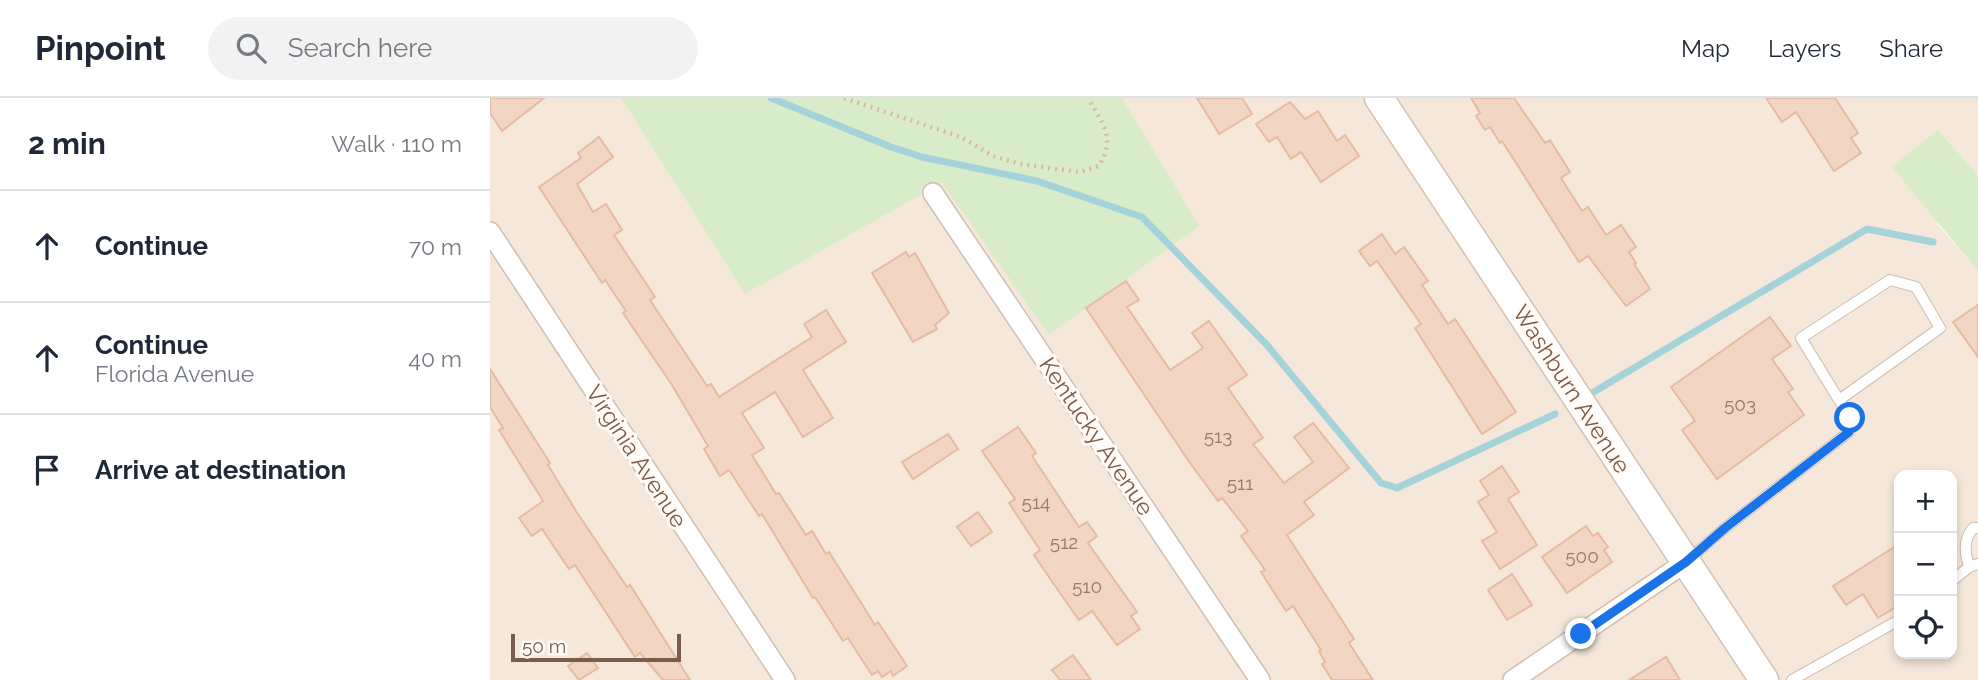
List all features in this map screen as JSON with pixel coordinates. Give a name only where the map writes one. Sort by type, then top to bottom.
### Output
[{"type":"street","name":"Washburn Avenue","points":[[1379,98],[1764,680]]},
{"type":"street","name":"Kentucky Avenue","points":[[933,193],[1260,680]]},
{"type":"street","name":"Virginia Avenue","points":[[490,232],[785,680]]},
{"type":"street","points":[[1513,680],[1686,562]]},
{"type":"lane","points":[[1686,562],[1725,528],[1849,432],[1850,418],[1801,338],[1890,280],[1916,287],[1940,328],[1839,400]]},
{"type":"lane","points":[[1957,578],[1974,566],[1965,554],[1966,536],[1973,528],[1978,528]]},
{"type":"lane","points":[[1792,680],[1894,623]]},
{"type":"path","points":[[844,98],[961,137],[993,156],[1052,171],[1080,172],[1099,166],[1108,150],[1107,130],[1088,98]]},
{"type":"shaded area","points":[[490,98],[621,98],[745,294],[942,183],[1118,98],[1978,98],[1978,175],[1938,130],[1937,224],[1978,271],[1978,680],[490,680]]},
{"type":"green space","points":[[621,98],[1122,98],[1199,226],[1049,335],[942,183],[745,294]]},
{"type":"green space","points":[[1938,130],[1978,175],[1978,271],[1892,167]]},
{"type":"building","points":[[490,98],[544,98],[502,131],[490,113]]},
{"type":"building","points":[[1197,98],[1242,98],[1252,114],[1219,134]]},
{"type":"building","points":[[1471,98],[1514,98],[1545,143],[1550,140],[1570,172],[1561,178],[1582,211],[1588,207],[1606,235],[1621,225],[1636,247],[1629,252],[1650,289],[1626,306],[1588,256],[1579,262],[1502,141],[1500,143],[1490,127],[1485,130],[1476,116],[1480,113]]},
{"type":"building","points":[[1766,98],[1835,98],[1858,133],[1851,138],[1861,153],[1834,171],[1796,112],[1782,122]]},
{"type":"building","points":[[1290,102],[1305,119],[1318,111],[1337,141],[1345,135],[1359,156],[1321,182],[1301,152],[1291,159],[1277,137],[1269,142],[1256,124]]},
{"type":"building","points":[[599,137],[613,157],[577,184],[593,212],[606,204],[622,230],[614,235],[655,297],[650,300],[707,386],[711,384],[719,397],[812,337],[804,324],[826,310],[846,342],[803,370],[833,418],[803,437],[775,392],[742,413],[764,448],[752,455],[776,494],[779,493],[806,535],[812,531],[826,554],[829,552],[875,625],[878,622],[907,666],[893,676],[891,671],[882,677],[878,671],[872,675],[848,638],[843,641],[815,597],[813,598],[762,514],[759,516],[729,470],[720,476],[704,449],[708,446],[672,385],[623,313],[626,311],[605,280],[602,283],[539,187],[581,158],[578,153]]},
{"type":"building","points":[[1382,234],[1395,254],[1404,247],[1428,281],[1422,285],[1448,324],[1455,319],[1516,412],[1482,434],[1415,328],[1421,324],[1377,261],[1370,266],[1359,251]]},
{"type":"building","points":[[906,252],[909,257],[915,253],[949,313],[935,325],[937,329],[913,342],[872,273]]},
{"type":"building","points":[[1126,281],[1139,300],[1127,307],[1170,370],[1203,348],[1192,333],[1209,321],[1247,375],[1228,388],[1263,438],[1253,444],[1284,483],[1313,462],[1294,437],[1313,423],[1349,468],[1304,502],[1314,515],[1287,535],[1354,639],[1349,643],[1373,680],[1332,680],[1322,664],[1325,662],[1319,651],[1321,650],[1293,606],[1286,611],[1261,572],[1265,570],[1241,536],[1248,531],[1222,498],[1218,501],[1190,463],[1086,308]]},
{"type":"building","points":[[1978,305],[1978,357],[1953,322]]},
{"type":"building","points":[[1770,317],[1791,346],[1772,359],[1793,389],[1788,392],[1804,415],[1717,479],[1682,430],[1695,421],[1671,387]]},
{"type":"building","points":[[490,369],[550,463],[548,465],[576,511],[627,587],[630,585],[690,680],[663,680],[640,653],[635,657],[575,565],[569,569],[542,529],[532,536],[519,518],[543,501],[499,430],[503,428],[490,407]]},
{"type":"building","points":[[1018,427],[1036,453],[1032,456],[1079,527],[1087,522],[1097,536],[1088,543],[1137,612],[1131,616],[1140,629],[1117,645],[1092,611],[1079,620],[1053,583],[1034,555],[1040,550],[1009,503],[1015,499],[982,451]]},
{"type":"building","points":[[948,434],[958,449],[913,479],[902,462]]},
{"type":"building","points":[[1502,466],[1519,492],[1508,499],[1537,545],[1500,569],[1482,541],[1497,532],[1478,502],[1489,495],[1480,481]]},
{"type":"building","points":[[978,512],[992,532],[971,546],[957,527]]},
{"type":"building","points":[[1586,526],[1593,536],[1598,533],[1608,547],[1604,550],[1612,562],[1567,593],[1542,557]]},
{"type":"building","points":[[1894,547],[1894,608],[1878,618],[1863,594],[1846,605],[1833,586]]},
{"type":"building","points":[[1512,574],[1532,605],[1507,620],[1488,590]]},
{"type":"building","points":[[587,653],[598,668],[579,680],[568,666]]},
{"type":"building","points":[[1073,655],[1091,680],[1060,680],[1052,670]]},
{"type":"building","points":[[1666,657],[1680,680],[1629,680]]},
{"type":"waterway","points":[[771,98],[922,157],[1037,181],[1142,217],[1267,345],[1381,483],[1397,488],[1555,414]]},
{"type":"waterway","points":[[1592,393],[1867,229],[1933,242]]},
{"type":"route","points":[[1581,634],[1686,562],[1725,528],[1849,432],[1850,418]]}]
